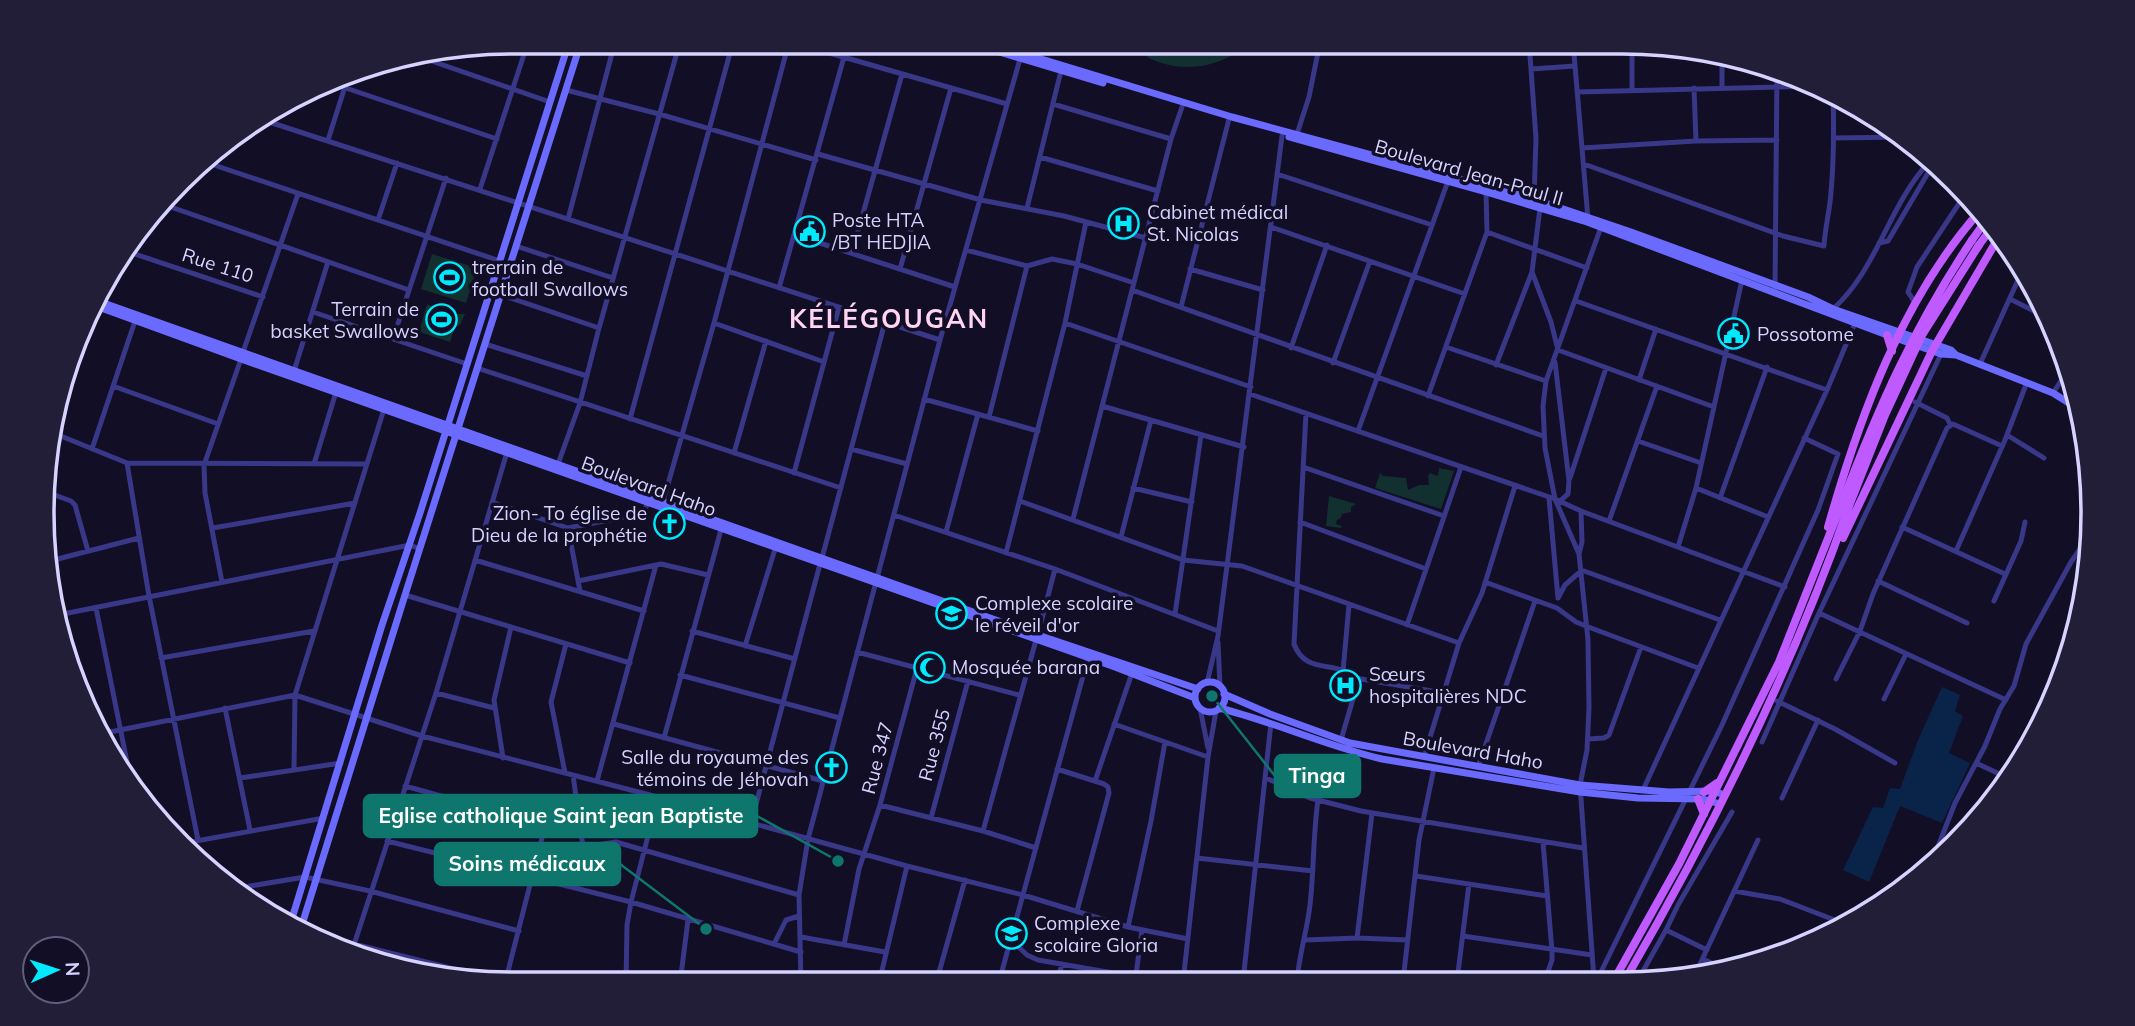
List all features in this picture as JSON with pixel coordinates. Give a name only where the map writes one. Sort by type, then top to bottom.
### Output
[{"type":"main road","points":[[293,915],[382,625],[410,545],[565,54]]},
{"type":"main road","points":[[303,920],[577,54]]},
{"type":"main road","name":"Boulevard Jean-Paul II","points":[[1006,54],[1282,136],[1296,137],[1534,199],[1775,289],[1887,335],[1898,335]]},
{"type":"main road","name":"Boulevard Jean-Paul II","points":[[1025,54],[1296,137],[1588,220],[1742,280],[1808,297],[1898,335],[1980,363],[2053,393],[2067,402]]},
{"type":"main road","points":[[1820,558],[1860,426],[1898,335],[1951,248],[1974,219]]},
{"type":"main road","points":[[1619,972],[1661,899],[1779,662],[1820,558],[1916,347],[1982,229]]},
{"type":"main road","points":[[1975,242],[1985,233]]},
{"type":"main road","points":[[1826,572],[1914,401],[1938,349],[1942,332],[1994,245]]},
{"type":"main road","name":"Boulevard Haho","points":[[105,304],[384,409],[558,464],[662,504],[1037,637],[1198,689]]},
{"type":"main road","name":"Boulevard Haho","points":[[103,309],[294,371],[446,428]]},
{"type":"main road","points":[[1887,335],[1892,351]]},
{"type":"main road","name":"Boulevard Haho","points":[[458,432],[507,453],[648,502],[662,504]]},
{"type":"main road","points":[[1630,972],[1675,902],[1724,795],[1775,700],[1826,572],[1846,504]]},
{"type":"main road","name":"Boulevard Haho","points":[[1037,637],[1195,698]]},
{"type":"main road","points":[[1207,683],[1222,690],[1224,702],[1218,709],[1208,712],[1200,708],[1195,698],[1198,689],[1207,683]]},
{"type":"main road","name":"Boulevard Haho","points":[[1222,690],[1270,714],[1340,740],[1580,788]]},
{"type":"main road","name":"Boulevard Haho","points":[[1218,709],[1271,723],[1352,752],[1434,768],[1606,791],[1688,796],[1724,795]]},
{"type":"main road","points":[[1704,814],[1701,795],[1719,781]]},
{"type":"main road","name":"Boulevard Haho","points":[[1606,791],[1643,790],[1688,796]]},
{"type":"main road","name":"Boulevard Haho","points":[[1712,795],[1720,804]]},
{"type":"street","points":[[480,189],[524,54]]},
{"type":"street","points":[[568,219],[612,54]]},
{"type":"street","points":[[558,464],[580,403],[676,54]]},
{"type":"street","points":[[630,419],[730,54]]},
{"type":"street","points":[[662,504],[787,54]]},
{"type":"street","points":[[833,54],[1007,104]]},
{"type":"street","points":[[1296,137],[1309,97],[1318,54]]},
{"type":"street","points":[[1530,54],[1536,138],[1534,199]]},
{"type":"street","points":[[1574,54],[1588,220]]},
{"type":"street","points":[[1632,54],[1632,90]]},
{"type":"street","points":[[779,288],[844,57]]},
{"type":"street","points":[[801,972],[799,895],[808,839],[940,340],[1020,58]]},
{"type":"street","points":[[433,61],[550,102]]},
{"type":"street","points":[[1531,69],[1575,66]]},
{"type":"street","points":[[1722,66],[1722,88]]},
{"type":"street","points":[[1027,208],[1061,71]]},
{"type":"street","points":[[852,253],[902,74]]},
{"type":"street","points":[[1775,289],[1777,82]]},
{"type":"street","points":[[1577,92],[1793,87]]},
{"type":"street","points":[[328,141],[344,88],[497,139]]},
{"type":"street","points":[[900,269],[951,88]]},
{"type":"street","points":[[1694,88],[1696,141]]},
{"type":"street","points":[[566,90],[981,200],[1027,208],[1146,238]]},
{"type":"street","points":[[1054,104],[1171,139]]},
{"type":"street","points":[[1584,164],[1777,234],[1824,246],[1831,195],[1833,106]]},
{"type":"street","points":[[1073,519],[1171,139],[1182,107]]},
{"type":"street","points":[[1181,307],[1229,119]]},
{"type":"street","points":[[273,123],[940,340]]},
{"type":"street","points":[[1207,683],[1218,633],[1244,447],[1282,136]]},
{"type":"street","points":[[1834,138],[1884,137]]},
{"type":"street","points":[[1582,148],[1696,141],[1777,141]]},
{"type":"street","points":[[1040,157],[1158,191]]},
{"type":"street","points":[[378,220],[397,163]]},
{"type":"street","points":[[215,165],[500,261]]},
{"type":"street","points":[[1833,309],[1856,284],[1923,168]]},
{"type":"street","points":[[1879,243],[1888,241],[1929,172]]},
{"type":"street","points":[[1277,174],[1432,225]]},
{"type":"street","points":[[393,340],[446,178]]},
{"type":"street","points":[[1358,431],[1448,181]]},
{"type":"street","points":[[1428,396],[1487,232],[1486,192]]},
{"type":"street","points":[[222,582],[205,493],[204,465],[298,194]]},
{"type":"street","points":[[1916,304],[1908,292],[1917,267],[1959,203]]},
{"type":"street","points":[[172,207],[408,290]]},
{"type":"street","points":[[1496,365],[1532,272],[1540,208]]},
{"type":"street","points":[[1006,553],[1065,323],[1086,222]]},
{"type":"street","points":[[1271,227],[1465,294]]},
{"type":"street","points":[[1557,608],[1555,499],[1543,436],[1543,405],[1546,381],[1601,227]]},
{"type":"street","points":[[1487,232],[1587,268]]},
{"type":"street","points":[[795,234],[955,287]]},
{"type":"street","points":[[516,246],[613,278]]},
{"type":"street","points":[[1291,348],[1327,246]]},
{"type":"street","points":[[966,250],[1027,266],[1052,259],[1134,282]]},
{"type":"street","name":"Rue 110","points":[[135,254],[263,297]]},
{"type":"street","points":[[1333,363],[1370,261]]},
{"type":"street","points":[[294,371],[328,262]]},
{"type":"street","points":[[989,417],[1027,266]]},
{"type":"street","points":[[1190,270],[1263,290]]},
{"type":"street","points":[[1532,272],[1558,349]]},
{"type":"street","points":[[1678,547],[1702,463],[1742,280]]},
{"type":"street","points":[[1980,363],[2018,282]]},
{"type":"street","points":[[1132,290],[1543,436]]},
{"type":"street","points":[[502,295],[599,328]]},
{"type":"street","points":[[2010,299],[2033,311]]},
{"type":"street","points":[[1576,301],[1827,390]]},
{"type":"street","points":[[794,472],[838,307]]},
{"type":"street","points":[[313,312],[467,364]]},
{"type":"street","points":[[92,449],[135,321]]},
{"type":"street","points":[[751,823],[885,322]]},
{"type":"street","points":[[714,323],[824,362]]},
{"type":"street","points":[[1065,323],[1251,390],[1306,413],[1555,499],[1784,587]]},
{"type":"street","points":[[1643,790],[1827,390],[1855,323]]},
{"type":"street","points":[[1639,380],[1656,329]]},
{"type":"street","points":[[734,453],[766,341]]},
{"type":"street","points":[[485,344],[587,376]]},
{"type":"street","points":[[1446,347],[1546,381]]},
{"type":"street","points":[[1558,349],[1714,407]]},
{"type":"street","points":[[1554,359],[1569,481],[1568,494],[1555,499]]},
{"type":"street","points":[[1720,498],[1767,367]]},
{"type":"street","points":[[477,368],[841,488]]},
{"type":"street","points":[[1569,481],[1606,368]]},
{"type":"street","points":[[2053,393],[2061,381]]},
{"type":"street","points":[[1956,551],[2027,383]]},
{"type":"street","points":[[113,386],[218,424]]},
{"type":"street","points":[[1609,521],[1657,386]]},
{"type":"street","points":[[314,464],[336,392]]},
{"type":"street","points":[[924,399],[1038,431]]},
{"type":"street","points":[[1762,742],[1775,700],[1819,613],[1914,401],[1947,418],[1950,424],[2002,446]]},
{"type":"street","points":[[1102,406],[1244,447]]},
{"type":"street","points":[[294,769],[295,695],[384,409]]},
{"type":"street","points":[[1306,413],[1294,644],[1298,654],[1305,661],[1343,671],[1355,678],[1444,693]]},
{"type":"street","points":[[946,532],[978,414]]},
{"type":"street","points":[[1121,537],[1151,420]]},
{"type":"street","points":[[1836,679],[1860,631],[1878,581],[1950,424]]},
{"type":"street","points":[[1175,614],[1201,435]]},
{"type":"street","points":[[2007,435],[2044,458]]},
{"type":"street","points":[[61,436],[127,464],[367,464]]},
{"type":"street","points":[[1599,972],[1688,796],[1818,510],[1838,456],[1804,438]]},
{"type":"street","points":[[1638,441],[1702,463]]},
{"type":"street","points":[[851,449],[907,464]]},
{"type":"street","points":[[354,943],[436,693],[507,453]]},
{"type":"street","points":[[127,464],[149,596],[198,840]]},
{"type":"street","points":[[1303,467],[1444,516]]},
{"type":"street","points":[[1407,625],[1461,467]]},
{"type":"street","points":[[1424,757],[1459,643],[1485,582],[1515,486]]},
{"type":"street","points":[[1133,488],[1192,502]]},
{"type":"street","points":[[1696,488],[1768,517]]},
{"type":"street","points":[[55,494],[75,505],[88,551]]},
{"type":"street","points":[[1555,499],[1578,554],[1587,626],[1588,739],[1580,788],[1594,972]]},
{"type":"street","points":[[1020,501],[1184,560],[1227,564],[1259,572],[1459,643]]},
{"type":"street","points":[[492,502],[568,528],[640,514],[644,512],[648,502]]},
{"type":"street","points":[[213,528],[355,503]]},
{"type":"street","points":[[1578,554],[1582,542],[1581,511]]},
{"type":"street","points":[[894,515],[1055,569],[1218,633]]},
{"type":"street","points":[[1300,522],[1426,569]]},
{"type":"street","points":[[1994,601],[2022,538],[2025,522]]},
{"type":"street","points":[[664,738],[723,526]]},
{"type":"street","points":[[1902,527],[2006,574]]},
{"type":"street","points":[[568,528],[580,591]]},
{"type":"street","points":[[57,559],[139,538]]},
{"type":"street","points":[[66,614],[410,545],[420,549]]},
{"type":"street","points":[[745,646],[777,545]]},
{"type":"street","points":[[1939,843],[1955,803],[2014,686],[2028,638],[2079,550]]},
{"type":"street","points":[[475,560],[644,611]]},
{"type":"street","points":[[578,581],[656,565],[671,565],[708,576]]},
{"type":"street","points":[[597,782],[656,565]]},
{"type":"street","points":[[983,831],[1055,569]]},
{"type":"street","points":[[1558,598],[1565,584],[1581,571],[1587,571],[1720,620]]},
{"type":"street","points":[[1878,581],[1967,623]]},
{"type":"street","points":[[1485,582],[1557,608],[1587,626],[1698,668]]},
{"type":"street","points":[[405,594],[630,663]]},
{"type":"street","points":[[1478,767],[1535,601]]},
{"type":"street","points":[[1343,671],[1349,605]]},
{"type":"street","points":[[96,608],[127,759]]},
{"type":"street","points":[[1819,613],[2006,700]]},
{"type":"street","points":[[503,758],[494,708],[495,690],[511,627]]},
{"type":"street","points":[[161,658],[314,631]]},
{"type":"street","points":[[692,631],[795,659]]},
{"type":"street","points":[[1218,633],[1222,690]]},
{"type":"street","points":[[565,773],[551,702],[552,689],[566,644]]},
{"type":"street","points":[[1588,739],[1609,735],[1641,646]]},
{"type":"street","points":[[857,652],[1020,695]]},
{"type":"street","points":[[1884,699],[1906,654]]},
{"type":"street","points":[[1002,972],[1088,658]]},
{"type":"street","name":"Rue 347","points":[[844,945],[857,877],[880,805],[917,668]]},
{"type":"street","points":[[1095,781],[1132,673]]},
{"type":"street","points":[[680,675],[839,718]]},
{"type":"street","points":[[1340,740],[1355,692],[1355,678]]},
{"type":"street","name":"Rue 355","points":[[931,818],[968,681]]},
{"type":"street","points":[[436,693],[494,708]]},
{"type":"street","points":[[111,732],[295,695],[422,736],[1023,895],[1128,927],[1188,939]]},
{"type":"street","points":[[1775,700],[1818,720],[1895,763]]},
{"type":"street","points":[[225,708],[250,830]]},
{"type":"street","points":[[1200,708],[1208,754]]},
{"type":"street","points":[[1184,972],[1208,754],[1218,709]]},
{"type":"street","points":[[1782,798],[1818,720]]},
{"type":"street","points":[[1244,972],[1271,723]]},
{"type":"street","points":[[614,724],[823,781]]},
{"type":"street","points":[[1115,724],[1208,754]]},
{"type":"street","points":[[1128,927],[1165,742]]},
{"type":"street","points":[[240,778],[341,762]]},
{"type":"street","points":[[1976,763],[1999,774]]},
{"type":"street","points":[[1404,972],[1422,822],[1434,768]]},
{"type":"street","points":[[1057,769],[1095,781],[1108,787],[1109,793],[1077,911]]},
{"type":"street","points":[[573,775],[583,847],[573,887]]},
{"type":"street","points":[[1266,778],[1318,800],[1372,813],[1583,848]]},
{"type":"street","points":[[405,786],[582,835]]},
{"type":"street","points":[[626,972],[627,925],[631,902],[658,797]]},
{"type":"street","points":[[1297,972],[1298,959],[1305,940],[1318,800]]},
{"type":"street","points":[[880,805],[983,831],[1036,848]]},
{"type":"street","points":[[1643,971],[1666,930],[1675,902],[1732,812]]},
{"type":"street","points":[[1357,938],[1372,813]]},
{"type":"street","points":[[193,841],[324,818]]},
{"type":"street","points":[[509,972],[545,826]]},
{"type":"street","points":[[1700,965],[1758,840]]},
{"type":"street","points":[[387,841],[631,902],[801,952]]},
{"type":"street","points":[[583,847],[616,842],[799,895]]},
{"type":"street","points":[[1544,842],[1552,951],[1548,972]]},
{"type":"street","points":[[1197,858],[1313,870]]},
{"type":"street","points":[[880,972],[907,866]]},
{"type":"street","points":[[1416,876],[1547,896]]},
{"type":"street","points":[[247,886],[305,877],[370,891],[519,931]]},
{"type":"street","points":[[939,972],[965,880]]},
{"type":"street","points":[[1458,972],[1469,884]]},
{"type":"street","points":[[1734,891],[1780,899],[1833,920]]},
{"type":"street","points":[[774,944],[786,920],[799,916]]},
{"type":"street","points":[[681,972],[688,920]]},
{"type":"street","points":[[1136,972],[1142,930]]},
{"type":"street","points":[[1666,930],[1707,950]]},
{"type":"street","points":[[1463,936],[1592,955]]},
{"type":"street","points":[[801,937],[885,952]]},
{"type":"street","points":[[1011,940],[1031,958],[1101,972]]},
{"type":"street","points":[[1305,940],[1408,940]]},
{"type":"street","points":[[366,947],[443,966]]},
{"type":"street","points":[[1703,959],[1711,963]]},
{"type":"street","points":[[1060,972],[1062,964]]},
{"type":"green space","points":[[1146,54],[1234,54],[1215,63],[1188,67],[1160,63],[1147,57]]},
{"type":"green space","name":"trerrain de football Swallows","points":[[432,254],[477,268],[466,303],[421,289]]},
{"type":"green space","name":"Terrain de basket Swallows","points":[[427,304],[447,309],[450,314],[465,314],[460,325],[455,327],[450,342],[419,332]]},
{"type":"green space","points":[[1439,468],[1454,471],[1441,509],[1375,488],[1380,473],[1383,476],[1406,478],[1408,490],[1419,485],[1429,485],[1428,476],[1430,473],[1438,476]]},
{"type":"green space","points":[[1329,496],[1356,504],[1351,507],[1351,512],[1342,514],[1337,520],[1336,524],[1342,526],[1341,528],[1326,526]]},
{"type":"water","points":[[1942,687],[1960,695],[1955,711],[1963,716],[1949,753],[1970,763],[1942,823],[1900,806],[1869,882],[1843,870],[1873,807],[1883,808],[1890,788],[1900,789]]},
{"type":"place","name":"Cabinet médical St. Nicolas","points":[[1124,223]]},
{"type":"place","name":"Poste HTA /BT HEDJIA","points":[[809,231]]},
{"type":"place","name":"trerrain de football Swallows","points":[[449,278]]},
{"type":"place","name":"Terrain de basket Swallows","points":[[442,320]]},
{"type":"place","name":"Possotome","points":[[1734,334]]},
{"type":"place","name":"Zion- To église de Dieu de la prophétie","points":[[670,524]]},
{"type":"place","name":"Complexe scolaire le réveil d'or","points":[[952,614]]},
{"type":"place","name":"Mosquée barana","points":[[929,667]]},
{"type":"place","name":"Sœurs hospitalières NDC","points":[[1346,685]]},
{"type":"place","name":"Tinga","points":[[1212,696]]},
{"type":"place","name":"Salle du royaume des témoins de Jéhovah","points":[[832,768]]},
{"type":"place","name":"Eglise catholique Saint jean Baptiste","points":[[838,861]]},
{"type":"place","name":"Soins médicaux","points":[[706,929]]},
{"type":"place","name":"Complexe scolaire Gloria","points":[[1011,934]]},
{"type":"district","name":"KÉLÉGOUGAN","points":[[889,319]]}]
